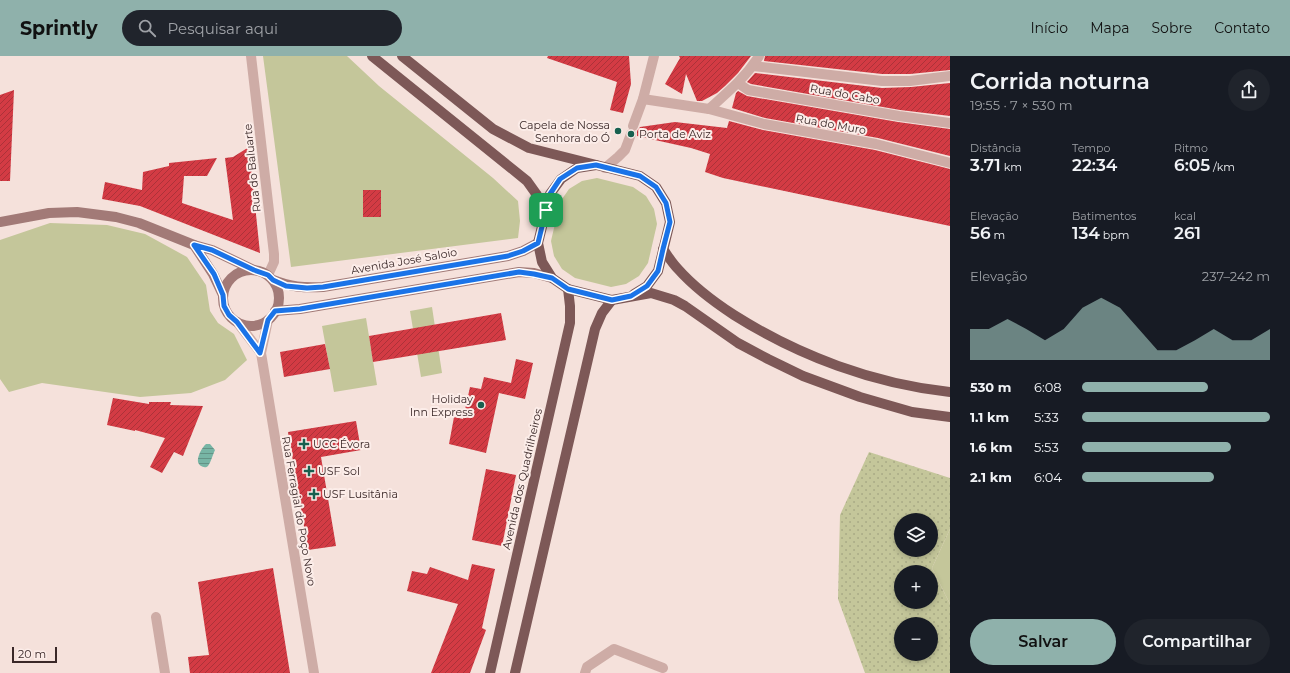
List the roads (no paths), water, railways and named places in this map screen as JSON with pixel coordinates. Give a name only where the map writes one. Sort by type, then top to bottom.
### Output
[{"type":"main road","points":[[372,56],[527,181],[537,194],[546,210]]},
{"type":"main road","points":[[402,56],[493,129],[529,148],[640,176],[656,187],[666,203],[670,222],[658,271],[647,286],[631,296]]},
{"type":"main road","points":[[552,278],[542,262],[538,243],[550,194],[560,179],[577,168],[600,166]]},
{"type":"main road","points":[[0,222],[49,214],[77,212],[116,217],[139,223],[194,245],[212,250],[270,278],[278,290],[279,301],[275,311],[268,320],[258,325],[248,326],[237,322],[229,315],[224,306],[223,295],[214,274],[194,245]]},
{"type":"main road","name":"Avenida José Saloio","points":[[270,278],[286,286],[323,287],[508,256],[523,251],[538,243]]},
{"type":"main road","points":[[663,249],[677,268],[698,288],[755,328],[823,360],[869,376],[901,384],[950,392]]},
{"type":"main road","points":[[223,295],[226,284],[233,276],[243,271],[254,270]]},
{"type":"main road","points":[[275,311],[300,309],[519,272],[534,274],[552,278],[568,289],[612,300],[651,294],[674,300],[738,343],[803,376],[860,398],[912,412],[950,417]]},
{"type":"main road","name":"Avenida dos Quadrilheiros","points":[[490,673],[570,323],[568,289]]},
{"type":"main road","points":[[515,673],[595,329],[602,313],[612,300]]},
{"type":"street","name":"Rua do Baluarte","points":[[251,56],[274,254],[274,262],[270,278]]},
{"type":"street","points":[[600,166],[618,157],[625,150],[643,99],[654,56]]},
{"type":"street","points":[[709,109],[738,83],[753,66],[759,56]]},
{"type":"street","points":[[753,66],[882,81],[910,81],[950,76]]},
{"type":"street","name":"Rua do Cabo","points":[[738,83],[748,90],[899,116],[950,123]]},
{"type":"street","name":"Rua do Muro","points":[[643,99],[709,109],[764,124],[876,144],[950,163]]},
{"type":"street","points":[[260,353],[268,320]]},
{"type":"street","points":[[237,322],[260,353]]},
{"type":"street","name":"Rua Ferragial do Poço Novo","points":[[260,353],[314,673]]},
{"type":"street","points":[[156,617],[165,673]]},
{"type":"street","points":[[585,673],[587,667],[614,649],[663,668]]},
{"type":"water","points":[[206,444],[210,444],[215,450],[208,466],[202,467],[198,462],[198,458],[200,452]]},
{"type":"place","name":"Capela de Nossa Senhora do Ó","points":[[618,131]]},
{"type":"place","name":"Porta de Aviz","points":[[631,134]]},
{"type":"place","name":"Holiday Inn Express","points":[[481,405]]},
{"type":"place","name":"UCC Évora","points":[[304,444]]},
{"type":"place","name":"USF Sol","points":[[309,471]]},
{"type":"place","name":"USF Lusitânia","points":[[314,494]]}]
